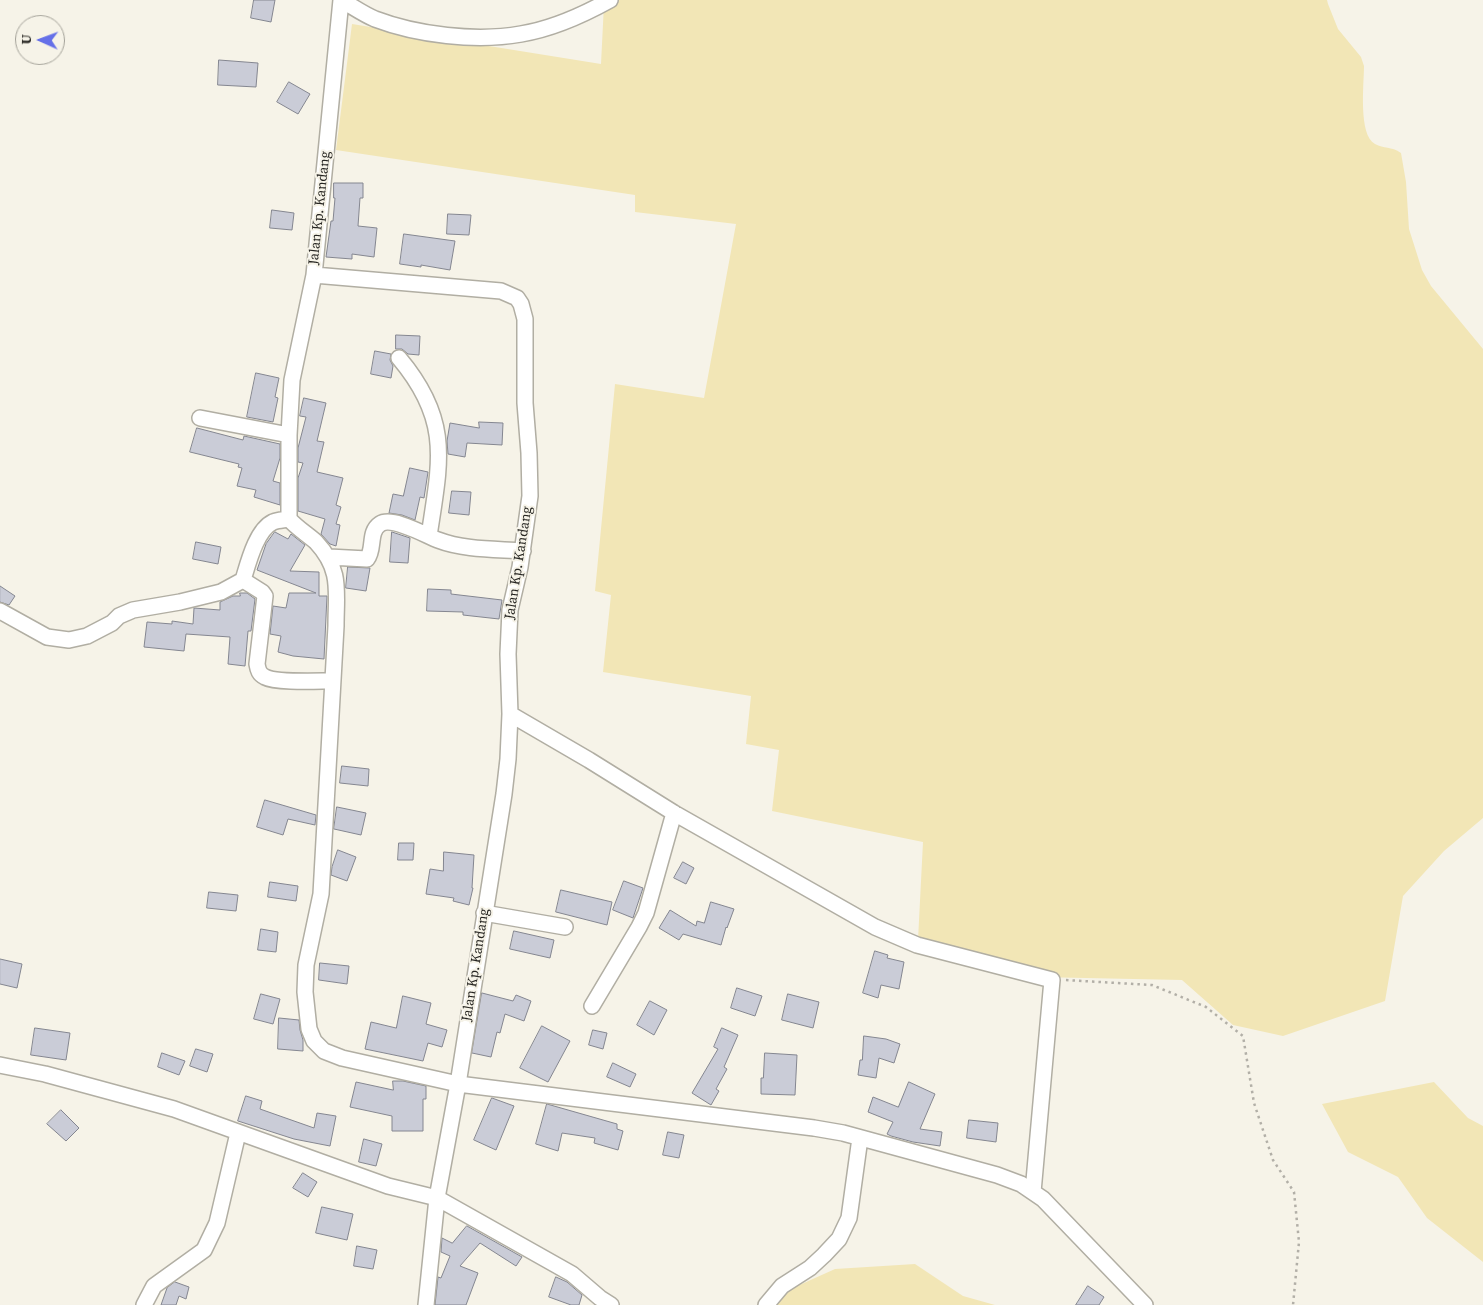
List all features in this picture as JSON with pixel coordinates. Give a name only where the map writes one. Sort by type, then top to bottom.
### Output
[{"type":"street","points":[[341,0],[374,18],[409,29],[465,37],[497,37],[523,34],[550,26],[574,18],[610,0]]},
{"type":"street","name":"Jalan Kp. Kandang","points":[[341,0],[314,275],[500,291],[517,298],[521,304],[524,319],[525,403],[530,477],[527,522],[510,610],[510,714],[505,786],[458,1084],[437,1198],[426,1305]]},
{"type":"street","points":[[314,275],[292,380],[289,435],[289,519],[315,541],[328,557],[333,567],[336,586],[321,894],[306,965],[305,992],[309,1029],[314,1041],[324,1051],[342,1058],[458,1084],[611,1104],[784,1123],[843,1133],[997,1174],[1034,1192],[1145,1305]]},
{"type":"street","points":[[399,358],[412,374],[427,400],[438,433],[439,464],[429,536]]},
{"type":"street","points":[[200,418],[289,435]]},
{"type":"street","points":[[0,611],[47,637],[69,640],[87,636],[112,623],[119,616],[133,610],[180,602],[221,592],[242,580],[255,545],[266,528],[273,522],[289,519]]},
{"type":"street","points":[[328,557],[367,559],[370,555],[374,531],[378,526],[386,522],[398,524],[440,541],[466,546],[522,551]]},
{"type":"street","points":[[242,580],[262,592],[265,596],[257,664],[261,675],[272,680],[332,681]]},
{"type":"street","points":[[510,714],[798,885],[893,936],[962,957],[1052,980],[1034,1192]]},
{"type":"street","points":[[592,1006],[646,913],[674,813]]},
{"type":"street","points":[[484,914],[566,927]]},
{"type":"street","points":[[0,1065],[37,1072],[164,1106],[388,1186],[437,1198],[572,1274],[611,1305]]},
{"type":"street","points":[[144,1305],[154,1286],[204,1250],[217,1223],[238,1133]]},
{"type":"street","points":[[766,1305],[782,1286],[810,1268],[839,1239],[850,1218],[860,1138]]},
{"type":"path","points":[[1052,980],[1152,985],[1206,1006],[1243,1036],[1254,1104],[1273,1160],[1294,1192],[1299,1242],[1292,1305]]},
{"type":"shaded area","points":[[609,0],[1327,0],[1338,29],[1361,57],[1364,66],[1363,108],[1366,131],[1370,139],[1378,146],[1394,149],[1401,153],[1406,182],[1409,229],[1422,270],[1431,286],[1483,349],[1483,818],[1444,851],[1403,896],[1385,1001],[1283,1036],[1233,1025],[1182,980],[1037,977],[918,940],[923,842],[772,811],[779,750],[746,744],[751,696],[603,672],[611,595],[595,591],[615,384],[704,398],[736,224],[635,212],[635,195],[336,150],[352,24],[601,64],[604,4]]},
{"type":"shaded area","points":[[1434,1082],[1468,1118],[1483,1126],[1483,1262],[1427,1218],[1398,1177],[1348,1152],[1322,1104]]},
{"type":"shaded area","points":[[915,1264],[963,1296],[995,1305],[772,1305],[784,1292],[835,1269]]},
{"type":"building","points":[[254,0],[275,0],[271,22],[251,18]]},
{"type":"building","points":[[219,60],[258,63],[256,87],[218,85]]},
{"type":"building","points":[[289,82],[310,94],[298,114],[277,102]]},
{"type":"building","points":[[334,183],[363,183],[363,198],[360,198],[358,226],[377,228],[374,257],[352,254],[352,259],[326,257],[331,221],[333,221]]},
{"type":"building","points":[[272,210],[294,213],[292,230],[270,228]]},
{"type":"building","points":[[448,214],[471,215],[469,235],[447,234]]},
{"type":"building","points":[[404,234],[455,241],[450,270],[421,265],[421,267],[400,264]]},
{"type":"building","points":[[396,335],[420,336],[419,355],[408,354],[402,349],[396,349]]},
{"type":"building","points":[[375,351],[391,354],[390,360],[393,366],[391,378],[371,374]]},
{"type":"building","points":[[256,373],[279,378],[275,397],[278,398],[273,422],[247,417]]},
{"type":"building","points":[[304,398],[326,403],[317,441],[324,442],[317,472],[343,478],[336,505],[341,507],[336,524],[340,525],[336,546],[330,544],[321,534],[325,519],[298,511],[298,478],[303,463],[298,462],[298,448],[306,417],[300,416]]},
{"type":"building","points":[[479,422],[503,423],[502,445],[467,443],[465,457],[448,454],[447,441],[450,423],[479,428]]},
{"type":"building","points":[[197,428],[243,440],[244,436],[280,444],[280,458],[273,481],[280,483],[280,505],[254,497],[256,490],[237,486],[242,468],[238,467],[239,464],[190,452]]},
{"type":"building","points":[[410,468],[428,472],[424,498],[420,497],[415,520],[389,513],[393,494],[403,496]]},
{"type":"building","points":[[452,491],[471,492],[469,515],[449,513]]},
{"type":"building","points":[[275,532],[288,539],[291,534],[305,545],[290,571],[319,572],[319,596],[327,596],[324,659],[293,656],[278,652],[281,636],[270,634],[273,606],[286,608],[289,593],[316,593],[257,570],[266,544]]},
{"type":"building","points":[[392,532],[410,538],[408,563],[390,562]]},
{"type":"building","points":[[196,542],[221,547],[218,564],[193,559]]},
{"type":"building","points":[[348,567],[370,568],[366,591],[346,588]]},
{"type":"building","points":[[0,586],[15,596],[9,605],[0,602]]},
{"type":"building","points":[[428,589],[451,590],[451,594],[502,600],[499,619],[463,615],[463,612],[427,611]]},
{"type":"building","points":[[240,593],[247,593],[255,599],[251,631],[248,631],[245,666],[228,664],[230,637],[186,634],[184,651],[144,647],[147,622],[172,624],[172,621],[193,624],[194,608],[220,610],[220,602],[233,596],[240,596]]},
{"type":"building","points":[[342,766],[369,769],[368,786],[340,783]]},
{"type":"building","points":[[265,800],[316,815],[315,825],[288,819],[283,835],[257,827]]},
{"type":"building","points":[[337,807],[366,813],[361,835],[334,829]]},
{"type":"building","points":[[399,843],[414,843],[413,860],[398,860]]},
{"type":"building","points":[[338,850],[356,857],[347,881],[331,875]]},
{"type":"building","points":[[444,852],[474,855],[473,888],[469,905],[453,901],[454,898],[426,894],[430,869],[443,871]]},
{"type":"building","points":[[683,862],[694,868],[686,884],[674,878]]},
{"type":"building","points":[[624,881],[643,888],[633,918],[613,910]]},
{"type":"building","points":[[270,882],[298,886],[296,901],[268,897]]},
{"type":"building","points":[[561,890],[612,902],[607,925],[556,912]]},
{"type":"building","points":[[209,892],[238,895],[236,911],[207,908]]},
{"type":"building","points":[[711,902],[734,909],[721,945],[683,934],[679,940],[659,928],[670,910],[696,926],[697,921],[704,923]]},
{"type":"building","points":[[261,929],[278,932],[276,952],[258,950]]},
{"type":"building","points":[[514,931],[554,940],[550,958],[510,949]]},
{"type":"building","points":[[875,951],[888,955],[887,958],[904,962],[899,989],[881,985],[878,998],[863,993]]},
{"type":"building","points":[[0,959],[22,964],[17,988],[0,984]]},
{"type":"building","points":[[320,963],[349,966],[347,984],[319,980]]},
{"type":"building","points":[[737,988],[762,996],[755,1016],[731,1008]]},
{"type":"building","points":[[482,993],[513,1001],[516,995],[531,1001],[524,1021],[505,1014],[500,1033],[497,1032],[491,1057],[472,1053]]},
{"type":"building","points":[[261,994],[280,999],[273,1024],[254,1019]]},
{"type":"building","points":[[788,994],[819,1002],[813,1028],[782,1020]]},
{"type":"building","points":[[403,996],[431,1003],[426,1024],[447,1030],[442,1047],[428,1043],[423,1061],[365,1049],[371,1022],[396,1028]]},
{"type":"building","points":[[650,1001],[667,1010],[654,1035],[637,1025]]},
{"type":"building","points":[[279,1018],[299,1020],[303,1051],[278,1049]]},
{"type":"building","points":[[542,1026],[570,1041],[548,1082],[520,1068]]},
{"type":"building","points":[[35,1028],[70,1033],[66,1060],[31,1055]]},
{"type":"building","points":[[722,1028],[738,1035],[724,1067],[727,1069],[716,1089],[719,1091],[711,1105],[692,1093],[718,1049],[714,1047]]},
{"type":"building","points":[[593,1030],[607,1033],[603,1049],[589,1045]]},
{"type":"building","points":[[864,1036],[886,1039],[900,1044],[894,1063],[879,1058],[876,1078],[858,1075],[860,1060],[862,1060]]},
{"type":"building","points":[[196,1049],[213,1054],[207,1072],[190,1066]]},
{"type":"building","points":[[162,1053],[185,1061],[179,1075],[158,1067]]},
{"type":"building","points":[[765,1053],[797,1055],[795,1095],[761,1094],[761,1078],[763,1078]]},
{"type":"building","points":[[613,1063],[636,1074],[630,1087],[607,1077]]},
{"type":"building","points":[[393,1081],[426,1086],[426,1099],[423,1099],[423,1131],[392,1131],[392,1116],[350,1107],[356,1082],[393,1090]]},
{"type":"building","points":[[909,1082],[935,1094],[920,1129],[942,1132],[940,1146],[891,1136],[887,1134],[893,1122],[868,1112],[873,1097],[898,1107]]},
{"type":"building","points":[[246,1096],[262,1101],[260,1109],[314,1128],[317,1113],[336,1116],[330,1146],[294,1139],[238,1121]]},
{"type":"building","points":[[492,1098],[514,1106],[496,1150],[474,1140]]},
{"type":"building","points":[[547,1104],[617,1124],[617,1129],[623,1131],[618,1150],[594,1143],[595,1138],[562,1133],[558,1151],[536,1144]]},
{"type":"building","points":[[61,1110],[79,1128],[66,1141],[47,1124]]},
{"type":"building","points":[[969,1120],[998,1123],[996,1142],[967,1138]]},
{"type":"building","points":[[668,1132],[684,1135],[679,1158],[663,1155]]},
{"type":"building","points":[[364,1139],[382,1144],[376,1166],[359,1162]]},
{"type":"building","points":[[303,1173],[317,1182],[308,1197],[293,1188]]},
{"type":"building","points":[[322,1207],[353,1214],[347,1240],[316,1233]]},
{"type":"building","points":[[467,1226],[522,1257],[516,1266],[480,1243],[460,1266],[478,1273],[466,1305],[435,1305],[438,1277],[441,1278],[450,1256],[441,1252],[442,1238],[452,1243]]},
{"type":"building","points":[[357,1246],[377,1250],[373,1269],[354,1266]]},
{"type":"building","points":[[556,1277],[567,1282],[582,1295],[579,1305],[571,1305],[549,1297]]},
{"type":"building","points":[[175,1282],[189,1287],[186,1299],[179,1296],[176,1305],[161,1305],[167,1288]]},
{"type":"building","points":[[1088,1286],[1104,1297],[1099,1305],[1076,1305]]}]
